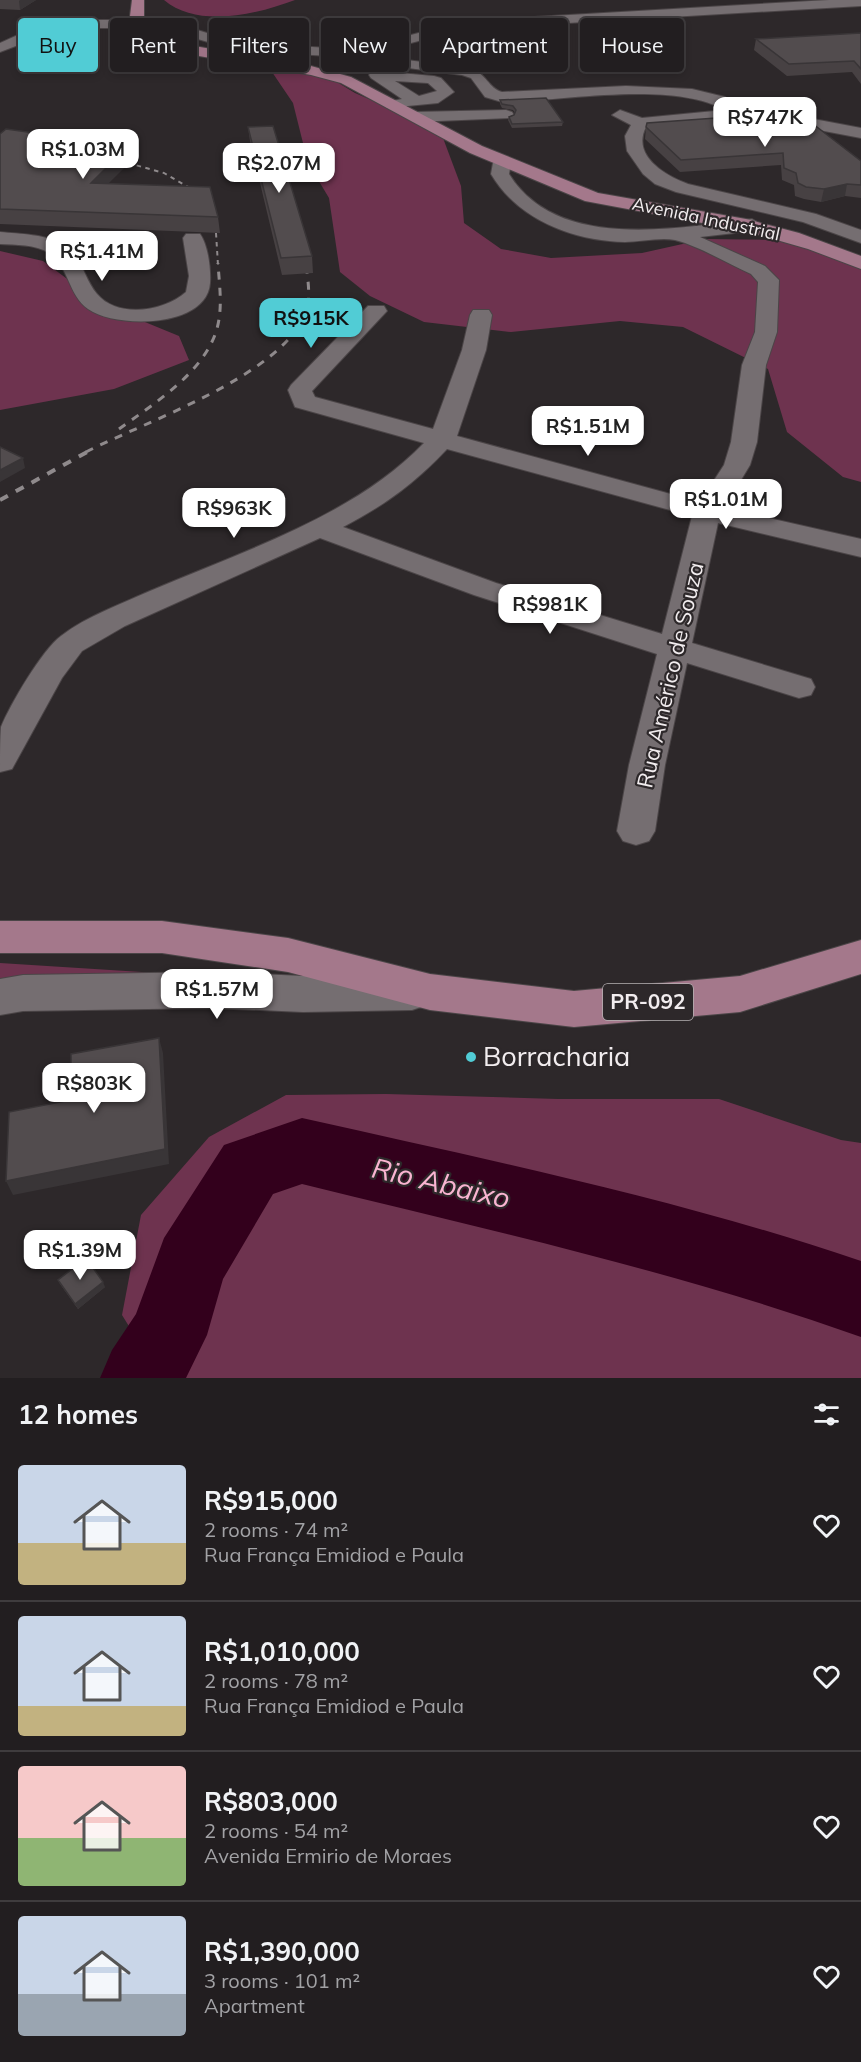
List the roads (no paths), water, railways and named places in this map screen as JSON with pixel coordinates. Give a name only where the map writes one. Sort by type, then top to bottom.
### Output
[{"type":"main road","name":"Avenida Industrial","points":[[138,0],[137,16],[145,35],[172,47],[223,58],[332,75],[359,84],[393,105],[415,109],[502,163],[583,195],[752,225],[825,247],[861,263]]},
{"type":"main road","name":"PR-092","points":[[0,937],[162,937],[288,956],[430,992],[574,1010],[740,994],[861,957]]},
{"type":"street","points":[[409,41],[443,29],[464,25],[630,13],[861,2]]},
{"type":"street","points":[[0,48],[33,33],[63,24],[151,24],[179,28],[238,47],[321,52]]},
{"type":"street","points":[[409,63],[465,71],[476,75],[489,94],[502,97],[666,90],[724,103],[741,112],[738,116]]},
{"type":"street","points":[[551,110],[621,104],[803,122],[861,133]]},
{"type":"street","points":[[570,107],[615,113],[640,123],[738,116]]},
{"type":"street","points":[[415,109],[506,115]]},
{"type":"street","points":[[640,123],[633,136],[636,152],[649,170],[661,180],[693,191],[809,218],[861,237]]},
{"type":"street","points":[[502,163],[500,174],[506,187],[542,215],[578,231],[624,237],[677,234],[752,225]]},
{"type":"street","name":"Rua Américo de Souza","points":[[636,831],[647,765],[707,512],[737,465],[744,442],[754,365],[766,332],[769,280],[758,270],[677,234]]},
{"type":"street","points":[[0,237],[55,248],[66,256],[92,303],[107,311],[138,316],[162,314],[195,296],[200,285],[193,238]]},
{"type":"street","points":[[376,311],[300,390],[304,402],[443,438],[707,512],[861,548]]},
{"type":"street","points":[[0,760],[48,673],[71,644],[114,619],[319,528],[375,500],[412,471],[443,438],[474,350],[481,315]]},
{"type":"street","points":[[319,528],[485,589],[799,687]]},
{"type":"street","points":[[0,996],[23,993],[211,990],[303,994],[430,992]]},
{"type":"waterway","name":"Rio Abaixo","points":[[140,1378],[168,1335],[190,1264],[249,1169],[302,1151],[521,1202],[781,1271],[861,1299]]},
{"type":"railway","points":[[128,163],[164,173],[202,195]]},
{"type":"railway","points":[[216,233],[218,265]]},
{"type":"railway","points":[[119,429],[180,382],[206,353],[219,319],[218,263]]},
{"type":"railway","points":[[86,452],[208,395],[268,358],[291,337],[305,314],[309,294],[307,273]]},
{"type":"railway","points":[[0,500],[89,451]]},
{"type":"place","name":"Borracharia","points":[[471,1057]]}]
